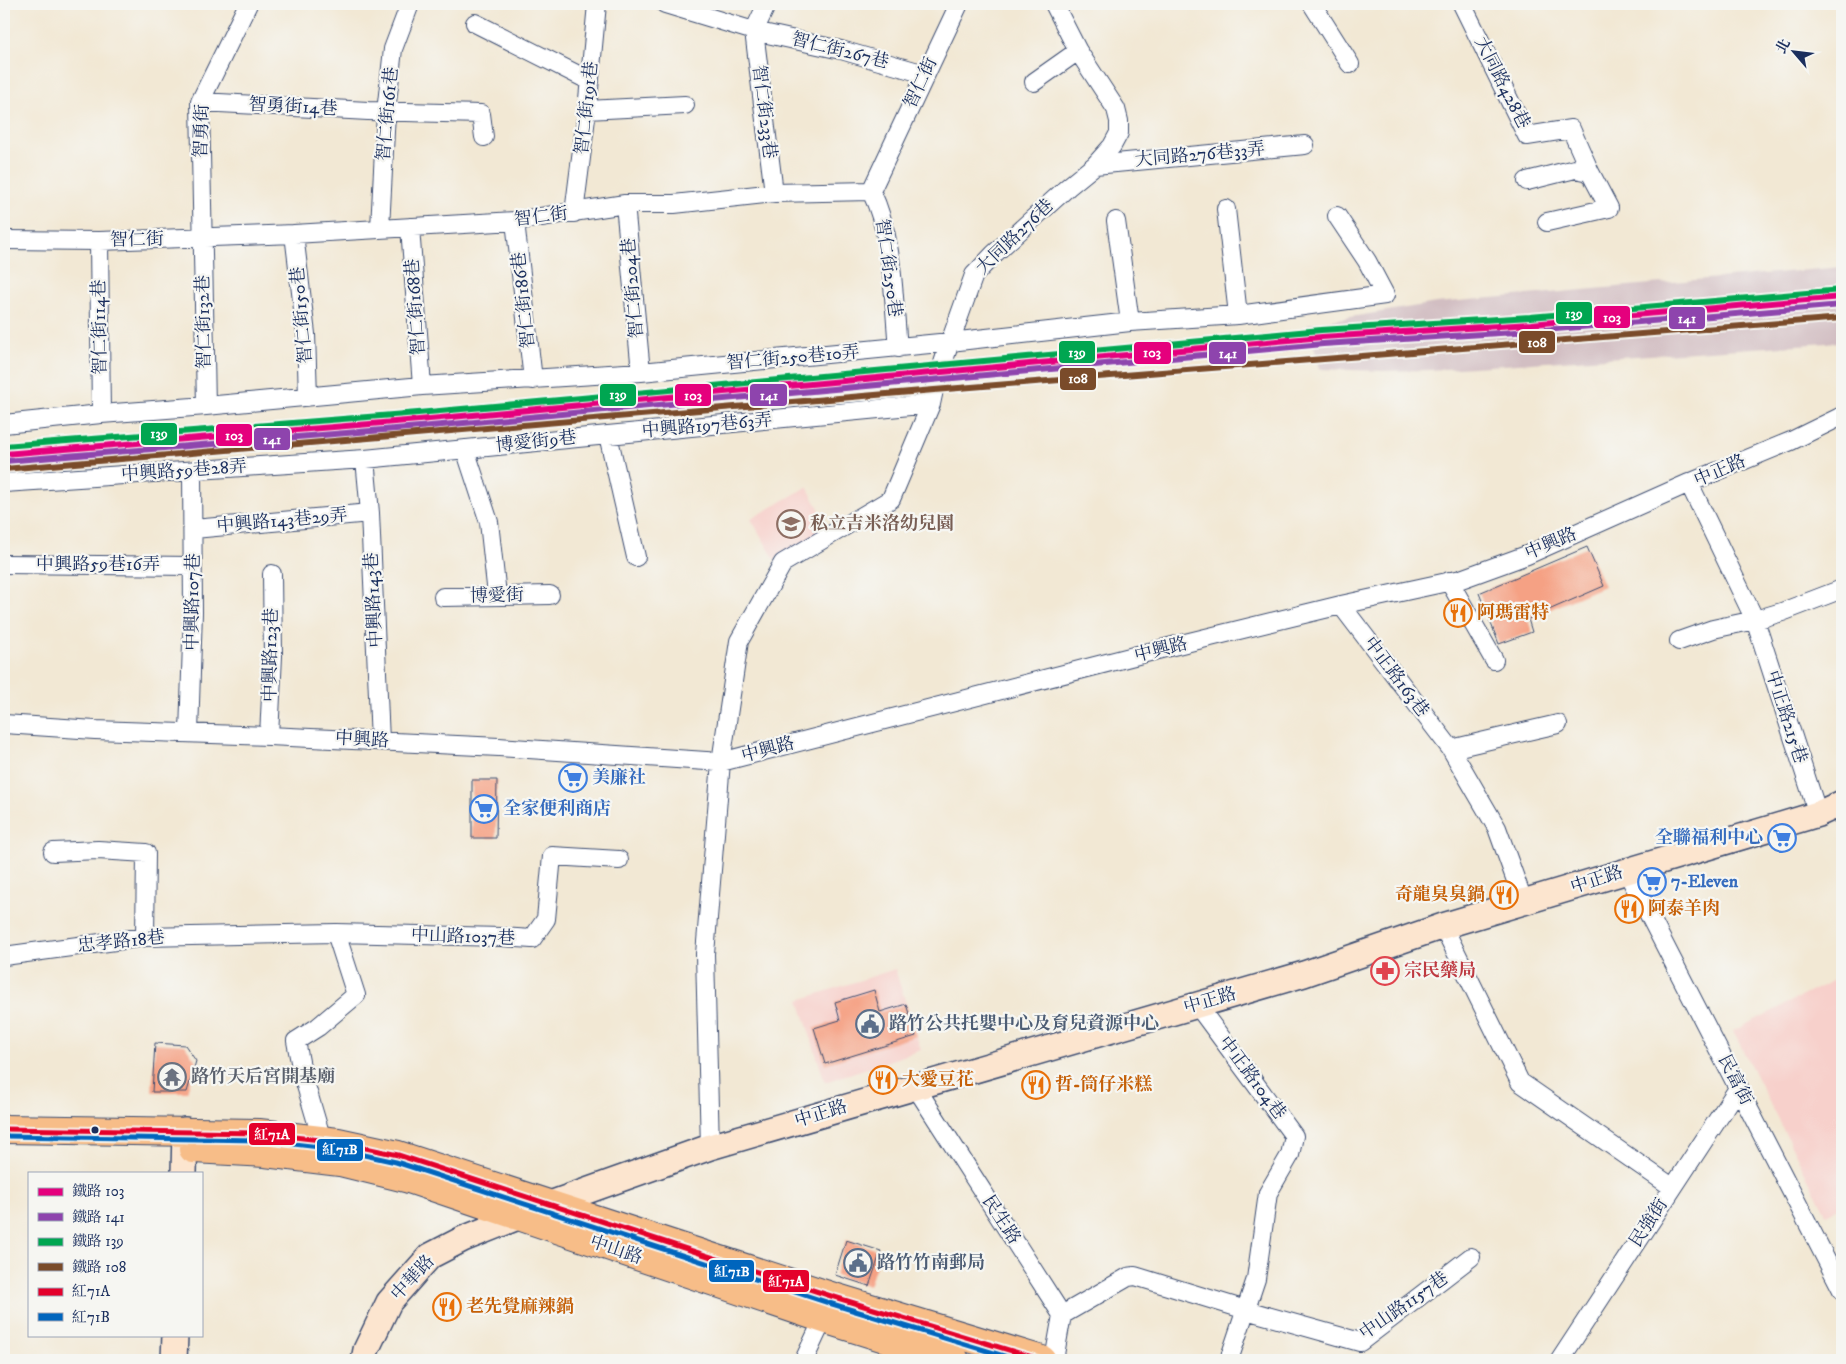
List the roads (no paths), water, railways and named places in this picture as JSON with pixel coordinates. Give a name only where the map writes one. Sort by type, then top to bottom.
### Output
[{"type":"main road","name":"中山路","points":[[4,1128],[185,1151],[259,1132],[338,1142],[398,1155],[550,1204],[828,1308],[955,1360]]},
{"type":"main road","name":"中山路","points":[[4,1144],[265,1153],[340,1162],[409,1179],[521,1217],[828,1308],[1042,1360]]},
{"type":"street","name":"智勇街","points":[[202,238],[200,102],[248,4]]},
{"type":"street","name":"智仁街191巷","points":[[574,213],[587,110],[597,4]]},
{"type":"street","name":"智仁街267巷","points":[[665,4],[692,7],[754,31],[841,50],[925,74]]},
{"type":"street","points":[[754,31],[767,4]]},
{"type":"street","name":"智仁街","points":[[4,240],[99,241],[294,234],[515,221],[625,204],[674,204],[774,193],[871,191],[959,4]]},
{"type":"street","name":"大同路276巷","points":[[721,762],[739,641],[783,563],[891,499],[931,404],[950,342],[974,275],[1007,242],[1095,165],[1112,146],[1119,133],[1116,109],[1078,51],[1054,4]]},
{"type":"street","points":[[1312,4],[1350,64]]},
{"type":"street","name":"大同路428巷","points":[[1462,4],[1527,136],[1571,129],[1590,172]]},
{"type":"street","name":"智仁街161巷","points":[[380,228],[386,112],[393,49],[403,6]]},
{"type":"street","points":[[476,23],[590,81]]},
{"type":"street","name":"智仁街233巷","points":[[754,31],[774,193]]},
{"type":"street","points":[[1034,82],[1078,51]]},
{"type":"street","name":"智勇街14巷","points":[[200,102],[386,112],[481,114],[484,137]]},
{"type":"street","points":[[587,110],[685,105]]},
{"type":"street","name":"大同路276巷33弄","points":[[1095,165],[1305,145]]},
{"type":"street","points":[[1526,181],[1575,169],[1590,172],[1609,208],[1547,222]]},
{"type":"street","name":"智仁街250巷","points":[[871,191],[878,207],[888,245],[898,348]]},
{"type":"street","name":"智仁街204巷","points":[[625,204],[641,372]]},
{"type":"street","points":[[1226,209],[1238,315]]},
{"type":"street","points":[[950,342],[1130,322],[1238,315],[1385,295],[1368,260],[1337,216]]},
{"type":"street","name":"智仁街186巷","points":[[515,221],[533,380]]},
{"type":"street","points":[[1116,221],[1130,322]]},
{"type":"street","name":"智仁街168巷","points":[[410,227],[422,386]]},
{"type":"street","name":"智仁街150巷","points":[[294,234],[306,334],[308,397]]},
{"type":"street","name":"智仁街132巷","points":[[202,238],[206,406]]},
{"type":"street","name":"智仁街114巷","points":[[99,241],[101,414]]},
{"type":"street","name":"智仁街250巷10弄","points":[[4,424],[422,386],[533,380],[688,368],[950,342]]},
{"type":"street","name":"中興路197巷63弄","points":[[608,435],[931,404]]},
{"type":"street","name":"中正路","points":[[1596,525],[1689,483],[1791,441],[1842,416]]},
{"type":"street","points":[[608,435],[636,557]]},
{"type":"street","name":"博愛街9巷","points":[[365,459],[608,435]]},
{"type":"street","points":[[465,449],[489,522],[498,595]]},
{"type":"street","name":"中興路59巷28弄","points":[[4,482],[365,459]]},
{"type":"street","name":"中興路143巷","points":[[365,459],[370,513],[380,741]]},
{"type":"street","name":"中興路107巷","points":[[189,733],[194,612],[192,471]]},
{"type":"street","name":"中正路215巷","points":[[1689,483],[1755,620],[1818,814]]},
{"type":"street","name":"中興路143巷29弄","points":[[194,529],[370,513]]},
{"type":"street","name":"中興路","points":[[4,724],[95,730],[380,741],[721,762],[1159,650],[1341,605],[1449,581],[1527,555],[1596,525]]},
{"type":"street","name":"中興路59巷16弄","points":[[4,564],[193,566]]},
{"type":"street","name":"中興路123巷","points":[[268,736],[273,656],[272,574]]},
{"type":"street","points":[[1449,581],[1494,660]]},
{"type":"street","points":[[1679,641],[1713,629],[1755,620],[1842,589]]},
{"type":"street","name":"博愛街","points":[[443,596],[550,595]]},
{"type":"street","name":"中正路163巷","points":[[1341,605],[1451,749],[1496,828],[1524,903]]},
{"type":"street","points":[[1451,749],[1558,724]]},
{"type":"street","name":"中興路","points":[[710,1147],[705,954],[721,762]]},
{"type":"street","name":"中正路","points":[[521,1217],[550,1204],[710,1147],[1304,974],[1443,926],[1818,814],[1842,803]]},
{"type":"street","points":[[52,852],[98,850],[146,853],[145,937]]},
{"type":"street","name":"中山路1037巷","points":[[238,934],[336,933],[501,937],[532,940],[546,919],[552,856],[620,860]]},
{"type":"street","name":"民富街","points":[[1626,870],[1842,1290]]},
{"type":"street","points":[[1443,926],[1520,1082],[1672,1187]]},
{"type":"street","points":[[322,1140],[302,1072],[296,1041],[318,1027],[356,995],[336,933]]},
{"type":"street","name":"忠孝路18巷","points":[[4,956],[145,937],[238,934]]},
{"type":"street","name":"中正路104巷","points":[[1197,1005],[1294,1136],[1290,1155],[1268,1193],[1256,1279],[1246,1310]]},
{"type":"street","name":"民生路","points":[[915,1086],[1062,1315]]},
{"type":"street","name":"民強街","points":[[1560,1360],[1739,1087]]},
{"type":"street","name":"中華路","points":[[364,1360],[366,1350],[389,1302],[430,1256],[463,1239],[521,1217]]},
{"type":"street","name":"中山路1157巷","points":[[1062,1315],[1128,1278],[1135,1276],[1360,1342],[1472,1258]]},
{"type":"street","points":[[804,1360],[828,1308]]},
{"type":"street","points":[[1229,1360],[1246,1310]]},
{"type":"street","points":[[1054,1360],[1062,1315]]},
{"type":"street","points":[[174,1360],[175,1336]]},
{"type":"rail line","name":"139","points":[[4,446],[418,413],[1321,330],[1530,317],[1841,290]]},
{"type":"rail line","name":"103","points":[[4,454],[419,420],[1322,337],[1531,324],[1842,297]]},
{"type":"rail line","name":"141","points":[[5,461],[420,427],[1323,344],[1532,331],[1842,305]]},
{"type":"rail line","name":"108","points":[[4,469],[934,390],[1842,318]]},
{"type":"place","name":"私立吉米洛幼兒園","points":[[791,524]]},
{"type":"place","name":"阿瑪雷特","points":[[1458,613]]},
{"type":"place","name":"美廉社","points":[[573,778]]},
{"type":"place","name":"全家便利商店","points":[[484,809]]},
{"type":"place","name":"全聯福利中心","points":[[1782,838]]},
{"type":"place","name":"7-Eleven","points":[[1652,882]]},
{"type":"place","name":"奇龍臭臭鍋","points":[[1504,895]]},
{"type":"place","name":"阿泰羊肉","points":[[1629,909]]},
{"type":"place","name":"宗民藥局","points":[[1385,971]]},
{"type":"place","name":"路竹公共托嬰中心及育兒資源中心","points":[[870,1024]]},
{"type":"place","name":"路竹天后宮開基廟","points":[[172,1077]]},
{"type":"place","name":"大愛豆花","points":[[883,1080]]},
{"type":"place","name":"哲-筒仔米糕","points":[[1036,1085]]},
{"type":"place","name":"路竹竹南郵局","points":[[858,1263]]},
{"type":"place","name":"老先覺麻辣鍋","points":[[447,1307]]}]
